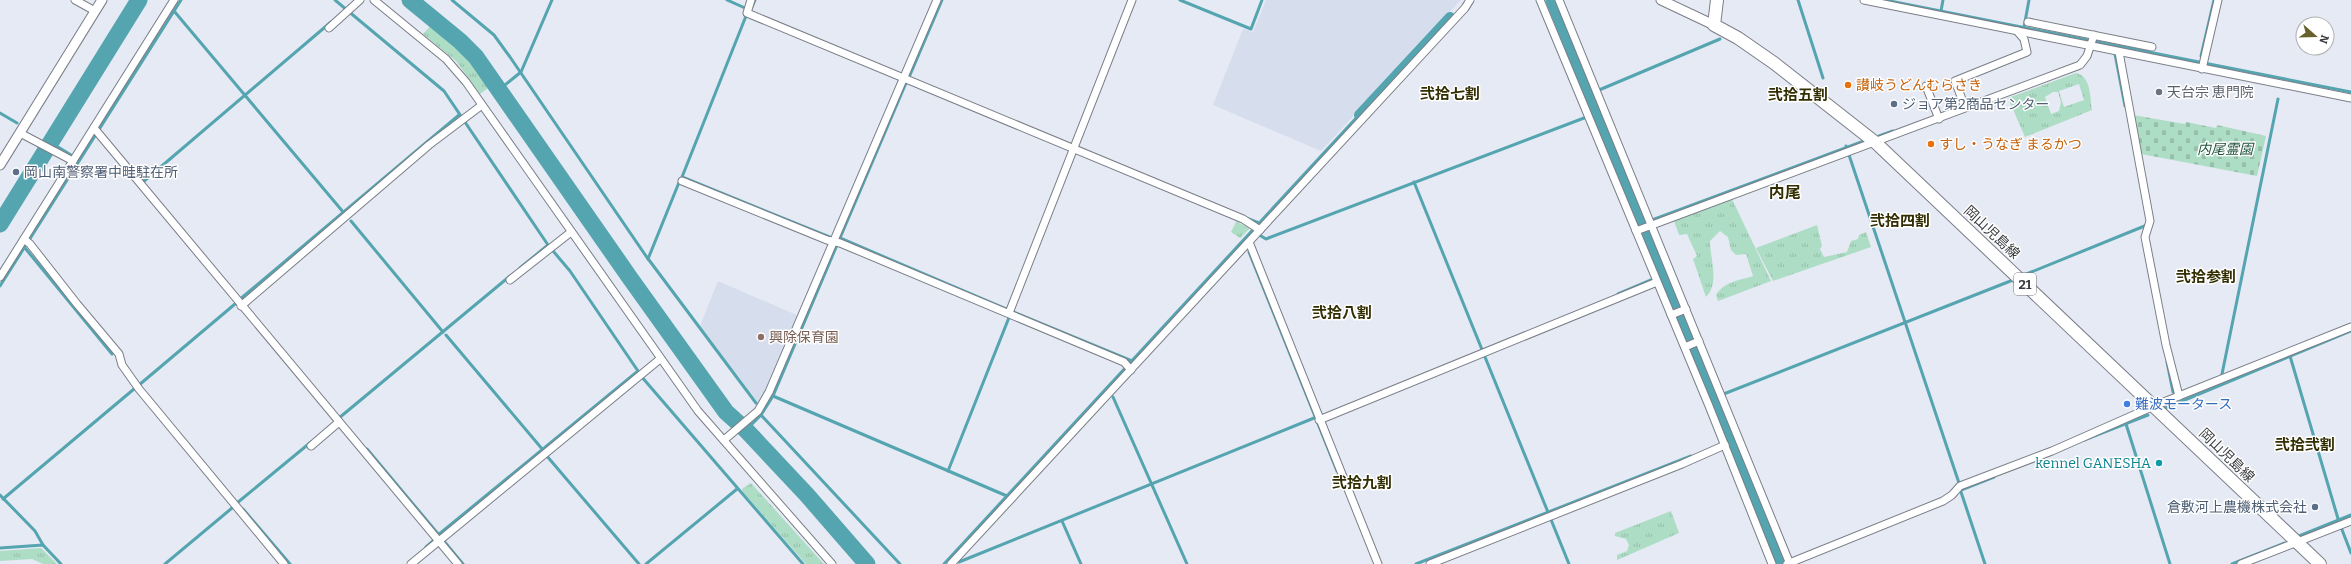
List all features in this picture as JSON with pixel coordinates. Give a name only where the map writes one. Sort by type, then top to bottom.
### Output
[{"type":"main road","points":[[1714,25],[1717,0]]},
{"type":"main road","name":"岡山児島線","points":[[1714,25],[1738,38],[1774,63],[1876,143],[2320,564]]},
{"type":"street","points":[[75,0],[95,11]]},
{"type":"street","points":[[0,165],[102,0]]},
{"type":"street","points":[[0,277],[27,242],[73,161],[96,132],[174,0]]},
{"type":"street","points":[[329,28],[360,0]]},
{"type":"street","points":[[374,0],[446,59],[466,82],[698,411],[832,564]]},
{"type":"street","points":[[751,0],[747,13],[1073,148],[1257,228]]},
{"type":"street","points":[[724,440],[746,422],[761,406],[769,392],[937,0]]},
{"type":"street","points":[[1010,314],[1073,148],[1132,0]]},
{"type":"street","points":[[951,564],[1129,367],[1249,242],[1257,228],[1465,8],[1470,0]]},
{"type":"street","points":[[1540,0],[1646,225],[1657,282],[1679,312],[1692,344],[1721,395],[1789,564],[1943,501],[1952,495],[1960,486],[2052,451],[2154,406],[2351,327]]},
{"type":"street","points":[[1559,0],[1597,92],[1692,344],[1725,445],[1772,564]]},
{"type":"street","points":[[1661,0],[1714,25]]},
{"type":"street","points":[[1864,0],[2017,31],[2152,47]]},
{"type":"street","points":[[2203,64],[2218,0]]},
{"type":"street","points":[[2028,22],[2092,40],[2119,52],[2203,64],[2351,98]]},
{"type":"street","points":[[1964,105],[1955,81],[2027,52],[2024,39],[2017,31]]},
{"type":"street","points":[[1646,225],[1847,151],[1852,152],[1938,116],[2080,65],[2083,62],[2092,40]]},
{"type":"street","points":[[2119,52],[2150,221],[2145,237],[2166,345],[2179,396]]},
{"type":"street","points":[[1926,86],[1938,116]]},
{"type":"street","points":[[241,306],[462,119],[482,105]]},
{"type":"street","points":[[96,132],[458,564]]},
{"type":"street","points":[[20,133],[73,161]]},
{"type":"street","points":[[682,181],[834,241],[1010,314],[1129,367]]},
{"type":"street","points":[[510,280],[571,232]]},
{"type":"street","points":[[27,242],[76,304],[119,354],[122,365],[139,389],[284,564]]},
{"type":"street","points":[[1249,242],[1378,564]]},
{"type":"street","points":[[1319,418],[1484,353],[1657,282]]},
{"type":"street","points":[[411,564],[438,540],[660,359]]},
{"type":"street","points":[[310,446],[339,422]]},
{"type":"street","points":[[1430,564],[1725,445]]},
{"type":"street","points":[[2241,564],[2351,521]]},
{"type":"shaded area","points":[[1266,0],[1461,0],[1321,151],[1213,105],[1243,29],[1253,32]]},
{"type":"shaded area","points":[[718,281],[799,316],[762,401],[758,402],[700,326]]},
{"type":"green space","points":[[433,23],[461,47],[492,85],[480,94],[456,61],[423,34]]},
{"type":"green space","points":[[2076,73],[2085,78],[2089,88],[2092,110],[2025,137],[2008,98]],"holes":[[[2079,84],[2084,100],[2064,107],[2059,91]],[[2053,92],[2058,92],[2061,102],[2059,111],[2051,114],[2045,97]]]},
{"type":"green space","name":"内尾霊園","points":[[2133,115],[2185,124],[2186,122],[2216,128],[2217,125],[2266,136],[2257,176],[2141,154]]},
{"type":"green space","points":[[1731,197],[1771,281],[1718,301],[1716,295],[1723,287],[1732,282],[1753,276],[1746,254],[1736,255],[1731,250],[1728,237],[1720,231],[1710,241],[1713,285],[1706,297],[1693,259],[1697,256],[1687,234],[1679,235],[1673,218]]},
{"type":"green space","points":[[1237,220],[1239,223],[1250,228],[1240,238],[1231,232]]},
{"type":"green space","points":[[1817,225],[1822,246],[1820,249],[1824,257],[1847,252],[1851,241],[1858,239],[1859,235],[1866,232],[1871,247],[1773,281],[1756,248]]},
{"type":"green space","points":[[1652,250],[1676,306],[1670,309],[1647,252]]},
{"type":"green space","points":[[751,483],[824,564],[806,564],[743,492],[742,489]]},
{"type":"green space","points":[[1671,511],[1679,533],[1617,560],[1617,555],[1627,551],[1629,545],[1626,539],[1615,536],[1615,533]]},
{"type":"green space","points":[[41,548],[57,564],[43,564],[32,559],[0,561],[0,551]]},
{"type":"waterway","points":[[0,224],[139,0]]},
{"type":"waterway","points":[[0,286],[181,0]]},
{"type":"waterway","points":[[335,0],[444,91],[548,245],[570,271],[638,371]]},
{"type":"waterway","points":[[410,0],[460,41],[476,57],[630,278],[726,412],[746,430],[807,495],[867,564]]},
{"type":"waterway","points":[[452,0],[494,35],[646,256],[756,403]]},
{"type":"waterway","points":[[500,89],[521,72],[552,0]]},
{"type":"waterway","points":[[727,0],[745,8]]},
{"type":"waterway","points":[[752,7],[755,0]]},
{"type":"waterway","points":[[910,75],[942,0]]},
{"type":"waterway","points":[[1180,0],[1251,29],[1262,0]]},
{"type":"waterway","points":[[1554,0],[1784,564]]},
{"type":"waterway","points":[[1798,0],[1823,78]]},
{"type":"waterway","points":[[1885,0],[2351,92]]},
{"type":"waterway","points":[[1941,11],[1943,0]]},
{"type":"waterway","points":[[2024,27],[2029,0]]},
{"type":"waterway","points":[[2201,56],[2214,0]]},
{"type":"waterway","points":[[174,11],[344,213]]},
{"type":"waterway","points":[[746,16],[682,177],[832,238]]},
{"type":"waterway","points":[[1359,115],[1450,17]]},
{"type":"waterway","points":[[142,180],[143,182],[331,22]]},
{"type":"waterway","points":[[1592,93],[1720,39]]},
{"type":"waterway","points":[[2115,54],[2125,106]]},
{"type":"waterway","points":[[906,83],[840,238],[1006,309]]},
{"type":"waterway","points":[[2222,374],[2278,99]]},
{"type":"waterway","points":[[0,113],[17,123]]},
{"type":"waterway","points":[[239,300],[459,115]]},
{"type":"waterway","points":[[944,564],[1359,115]]},
{"type":"waterway","points":[[1261,236],[1266,239],[1584,118]]},
{"type":"waterway","points":[[1879,136],[1893,131]]},
{"type":"waterway","points":[[1644,223],[1864,141]]},
{"type":"waterway","points":[[50,142],[71,155]]},
{"type":"waterway","points":[[1846,146],[1959,483]]},
{"type":"waterway","points":[[648,259],[680,180]]},
{"type":"waterway","points":[[1414,182],[1569,564]]},
{"type":"waterway","points":[[1246,218],[1259,223]]},
{"type":"waterway","points":[[351,221],[443,332]]},
{"type":"waterway","points":[[2024,275],[2147,225]]},
{"type":"waterway","points":[[520,268],[548,245]]},
{"type":"waterway","points":[[746,430],[761,415],[773,396],[837,245]]},
{"type":"waterway","points":[[25,248],[112,354]]},
{"type":"waterway","points":[[1249,252],[1337,471]]},
{"type":"waterway","points":[[339,418],[510,276]]},
{"type":"waterway","points":[[1618,294],[1651,280]]},
{"type":"waterway","points":[[1716,397],[2013,280]]},
{"type":"waterway","points":[[139,385],[235,304]]},
{"type":"waterway","points":[[1011,311],[1132,361]]},
{"type":"waterway","points":[[948,471],[1010,315]]},
{"type":"waterway","points":[[2163,409],[2351,331]]},
{"type":"waterway","points":[[446,335],[543,450]]},
{"type":"waterway","points":[[2290,356],[2339,522],[2351,553]]},
{"type":"waterway","points":[[2167,362],[2173,392]]},
{"type":"waterway","points":[[438,535],[638,371]]},
{"type":"waterway","points":[[641,376],[803,564]]},
{"type":"waterway","points":[[3,499],[134,389]]},
{"type":"waterway","points":[[773,396],[1007,496]]},
{"type":"waterway","points":[[1113,397],[1187,564]]},
{"type":"waterway","points":[[761,415],[900,564]]},
{"type":"waterway","points":[[2084,440],[2148,415]]},
{"type":"waterway","points":[[959,562],[1319,416]]},
{"type":"waterway","points":[[2126,424],[2170,564]]},
{"type":"waterway","points":[[237,503],[311,442]]},
{"type":"waterway","points":[[367,449],[439,535]]},
{"type":"waterway","points":[[546,455],[639,564]]},
{"type":"waterway","points":[[1416,564],[1691,456]]},
{"type":"waterway","points":[[1961,490],[1994,477]]},
{"type":"waterway","points":[[646,564],[737,489]]},
{"type":"waterway","points":[[1960,489],[1985,564]]},
{"type":"waterway","points":[[0,495],[35,531],[43,545]]},
{"type":"waterway","points":[[165,564],[232,508]]},
{"type":"waterway","points":[[243,509],[290,564]]},
{"type":"waterway","points":[[2299,536],[2351,515]]},
{"type":"waterway","points":[[1062,521],[1081,564]]},
{"type":"waterway","points":[[443,540],[463,564]]},
{"type":"waterway","points":[[426,547],[433,541]]},
{"type":"waterway","points":[[2232,564],[2285,543]]},
{"type":"waterway","points":[[0,548],[43,545],[61,564]]},
{"type":"place","name":"讃岐うどんむらさき","points":[[1848,85]]},
{"type":"place","name":"天台宗 恵門院","points":[[2159,92]]},
{"type":"place","name":"ジョア第2商品センター","points":[[1894,104]]},
{"type":"place","name":"すし・うなぎ まるかつ","points":[[1931,144]]},
{"type":"place","name":"岡山南警察署中畦駐在所","points":[[16,172]]},
{"type":"place","name":"興除保育園","points":[[761,337]]},
{"type":"place","name":"難波モータース","points":[[2127,404]]},
{"type":"place","name":"kennel GANESHA","points":[[2159,463]]},
{"type":"place","name":"倉敷河上農機株式会社","points":[[2315,507]]},
{"type":"district","name":"弐拾七割","points":[[1450,94]]},
{"type":"district","name":"弐拾五割","points":[[1798,95]]},
{"type":"district","name":"内尾","points":[[1785,192]]},
{"type":"district","name":"弐拾四割","points":[[1900,221]]},
{"type":"district","name":"弐拾参割","points":[[2206,277]]},
{"type":"district","name":"弐拾八割","points":[[1342,313]]},
{"type":"district","name":"弐拾弐割","points":[[2305,445]]},
{"type":"district","name":"弐拾九割","points":[[1362,483]]}]
